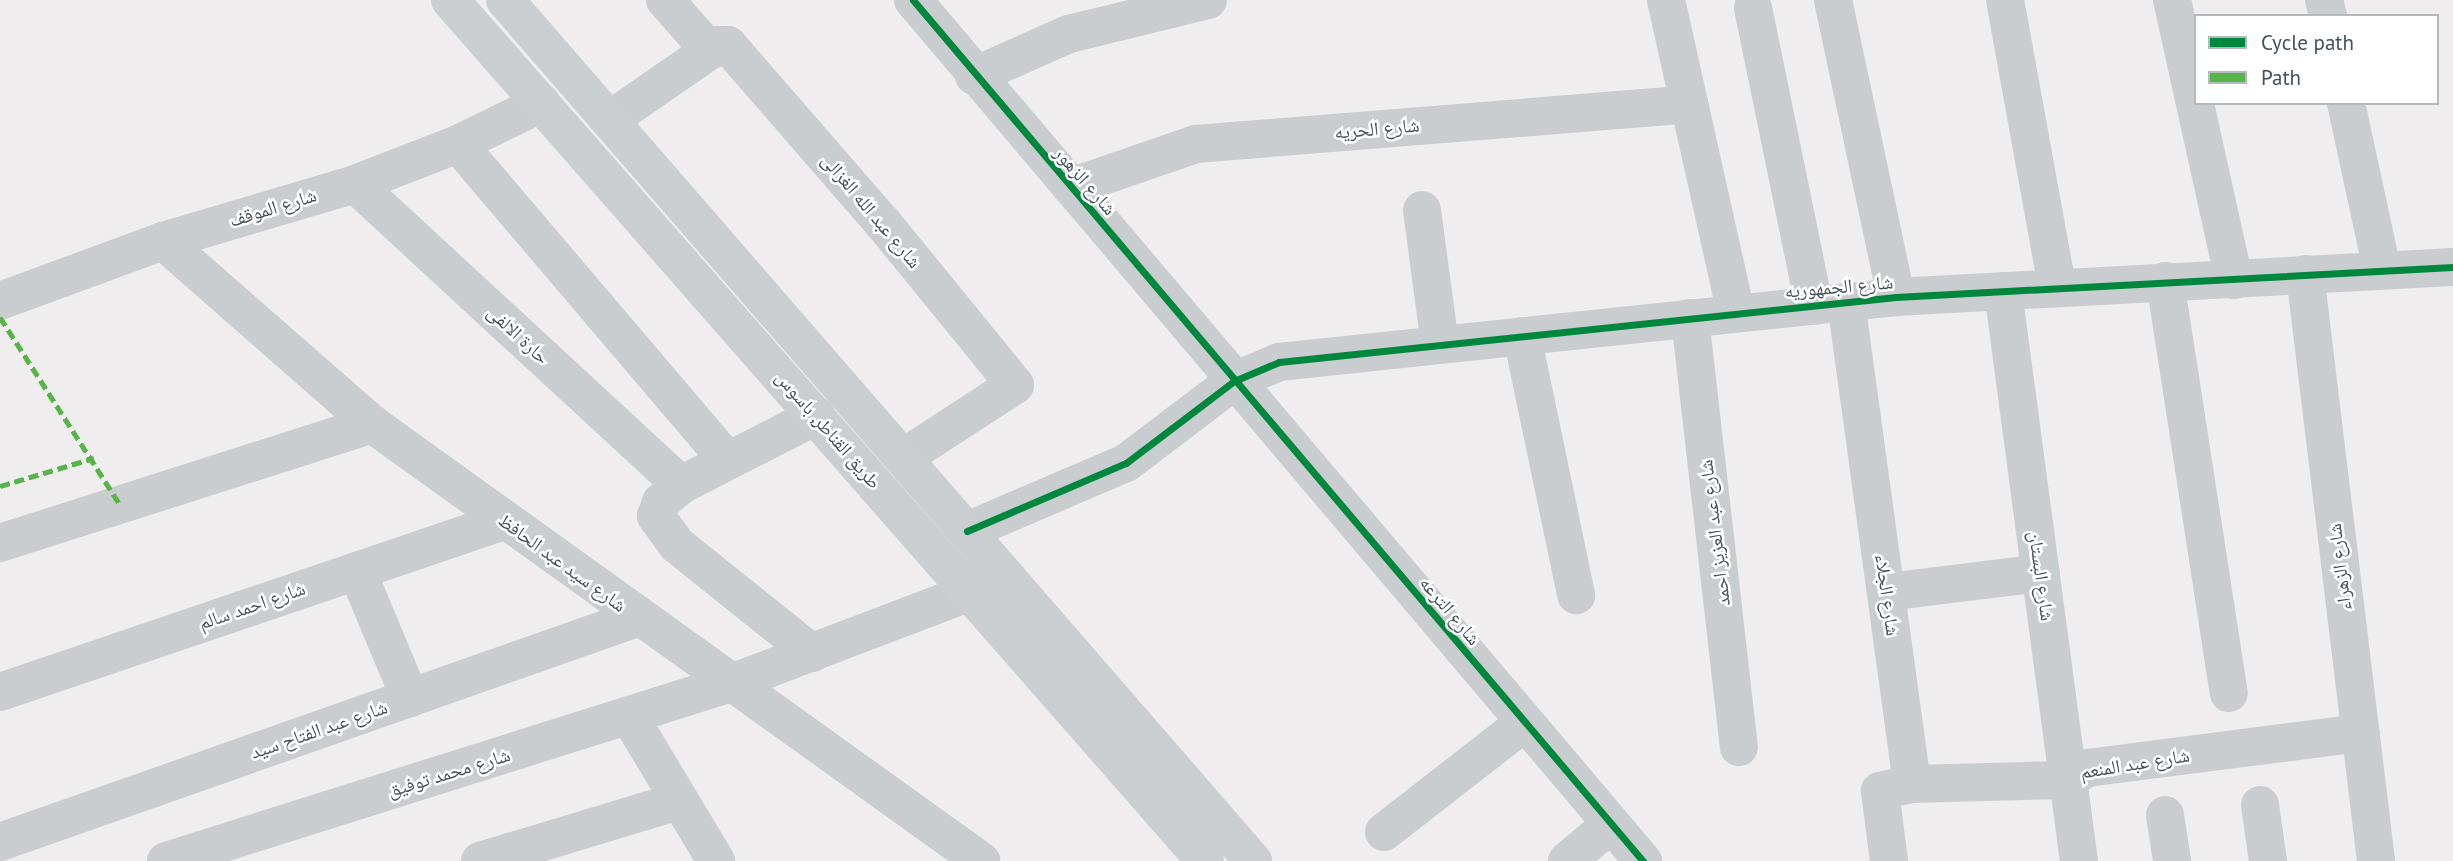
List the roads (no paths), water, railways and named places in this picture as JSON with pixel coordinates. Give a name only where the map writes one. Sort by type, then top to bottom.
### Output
[{"type":"main road","name":"طريق القناطر, باسوس","points":[[450,0],[1205,861]]},
{"type":"main road","name":"طريق القناطر, باسوس","points":[[505,0],[1253,861]]},
{"type":"street","points":[[611,119],[710,51],[665,0]]},
{"type":"street","name":"شارع الزهور","points":[[913,0],[974,76],[1234,381]]},
{"type":"street","points":[[974,76],[1069,34],[1208,0]]},
{"type":"street","points":[[1666,0],[1737,313]]},
{"type":"street","points":[[1833,0],[1896,297]]},
{"type":"street","points":[[2005,0],[2057,287]]},
{"type":"street","points":[[2172,0],[2194,99]]},
{"type":"street","name":"شارع الجلاء","points":[[1753,8],[1830,304],[1887,592],[1912,784]]},
{"type":"street","name":"شارع عبد الله الغزالى","points":[[710,51],[728,45],[1014,383],[1014,388],[904,457]]},
{"type":"street","name":"شارع الموقف","points":[[0,301],[163,241],[355,184],[458,144],[542,103]]},
{"type":"street","name":"شارع الحريه","points":[[1071,187],[1196,144],[1689,104]]},
{"type":"street","points":[[2195,105],[2234,280]]},
{"type":"street","points":[[2346,105],[2382,270]]},
{"type":"street","points":[[458,144],[728,461]]},
{"type":"street","name":"حارة الالفى","points":[[355,184],[681,485]]},
{"type":"street","points":[[1422,210],[1440,345]]},
{"type":"street","name":"شارع سيد عبد الحافظ","points":[[163,241],[372,424],[637,618],[981,861]]},
{"type":"street","name":"شارع الجمهوريه","points":[[967,531],[1126,463],[1234,381],[1279,362],[1896,297],[2453,267]]},
{"type":"street","name":"شارع الزهراء","points":[[2305,274],[2376,861]]},
{"type":"street","points":[[2165,281],[2229,693]]},
{"type":"street","name":"شارع البستان","points":[[2003,290],[2079,861]]},
{"type":"street","name":"شارع عبد العزيز احمد","points":[[1690,318],[1739,747]]},
{"type":"street","points":[[1522,336],[1576,595]]},
{"type":"street","name":"شارع الترعه","points":[[1234,381],[1643,861]]},
{"type":"street","points":[[812,653],[663,532],[657,510],[681,485],[816,416]]},
{"type":"street","points":[[0,543],[372,424]]},
{"type":"street","name":"شارع احمد سالم","points":[[0,692],[505,521]]},
{"type":"street","points":[[357,571],[410,698]]},
{"type":"street","points":[[1887,592],[2041,573]]},
{"type":"street","name":"شارع محمد توفيق","points":[[166,861],[731,683],[971,592]]},
{"type":"street","name":"شارع عبد الفتاح سيد","points":[[0,842],[637,618]]},
{"type":"street","points":[[629,716],[716,861]]},
{"type":"street","points":[[1384,832],[1524,723]]},
{"type":"street","name":"شارع عبد المنعم","points":[[1912,784],[2069,780],[2087,768],[2361,733]]},
{"type":"street","points":[[1887,860],[1880,791],[1912,784]]},
{"type":"street","points":[[480,861],[679,801]]},
{"type":"street","points":[[2260,804],[2268,861]]},
{"type":"street","points":[[2165,815],[2172,861]]},
{"type":"street","points":[[1567,861],[1611,824]]}]
